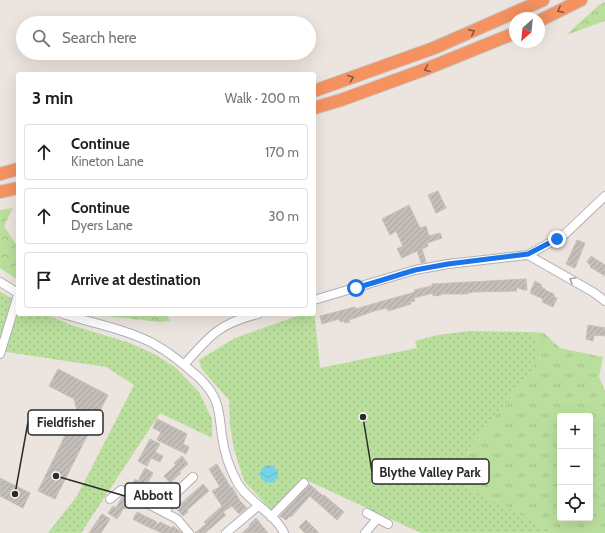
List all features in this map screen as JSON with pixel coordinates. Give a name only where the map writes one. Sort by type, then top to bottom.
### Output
[{"type":"highway","points":[[316,90],[434,48],[542,0]]},
{"type":"highway","points":[[545,18],[581,0]]},
{"type":"highway","points":[[316,107],[426,70],[509,35]]},
{"type":"highway","points":[[0,174],[16,170]]},
{"type":"highway","points":[[0,192],[16,188]]},
{"type":"street","points":[[316,299],[415,270],[448,264],[528,254],[565,234],[605,196]]},
{"type":"street","points":[[528,254],[593,292],[605,301]]},
{"type":"street","points":[[0,282],[16,293]]},
{"type":"street","points":[[0,354],[16,301]]},
{"type":"street","points":[[71,316],[140,337],[154,344],[196,375],[214,397],[219,414],[222,438],[228,464],[238,484],[258,506],[271,517],[284,533]]},
{"type":"street","points":[[184,365],[203,342],[214,333],[241,318],[250,316]]},
{"type":"street","points":[[164,513],[174,495],[193,477]]},
{"type":"street","points":[[271,517],[304,483]]},
{"type":"street","points":[[110,499],[121,490],[177,519],[189,533]]},
{"type":"street","points":[[226,533],[258,506]]},
{"type":"street","points":[[367,514],[388,524]]},
{"type":"street","points":[[365,533],[377,519]]},
{"type":"green space","points":[[605,2],[605,21],[566,35],[599,5]]},
{"type":"green space","points":[[13,208],[4,226],[16,244],[16,279],[0,268],[0,210]]},
{"type":"green space","points":[[0,291],[16,302],[16,316],[50,316],[71,325],[130,343],[154,354],[175,367],[199,392],[212,419],[212,438],[160,413],[81,533],[48,533],[77,496],[134,385],[106,367],[0,351]]},
{"type":"green space","points":[[106,316],[167,316],[170,321],[161,322]]},
{"type":"green space","points":[[297,316],[315,316],[320,368],[417,348],[415,341],[438,335],[469,331],[530,332],[537,342],[538,354],[529,374],[472,445],[457,482],[555,533],[421,533],[304,479],[272,511],[244,481],[234,449],[230,426],[229,400],[201,368],[199,360],[235,338]]},
{"type":"green space","points":[[530,332],[544,333],[560,348],[603,357],[599,377],[605,391],[605,533],[555,533],[457,482],[472,445],[529,374],[537,342]]},
{"type":"water","points":[[269,465],[275,468],[278,474],[275,480],[269,483],[263,480],[260,474],[263,468]]},
{"type":"building","points":[[438,191],[446,208],[436,213],[428,195]]},
{"type":"building","points":[[409,205],[420,228],[426,226],[429,236],[440,233],[442,238],[427,243],[428,246],[422,249],[426,262],[421,263],[417,251],[402,258],[397,249],[403,246],[396,231],[390,235],[382,219]]},
{"type":"building","points":[[577,240],[585,243],[575,268],[566,264]]},
{"type":"building","points":[[591,256],[605,265],[605,276],[590,267],[591,266],[587,262]]},
{"type":"building","points":[[526,279],[527,290],[516,287],[517,291],[474,292],[468,294],[441,294],[433,296],[433,293],[414,298],[415,301],[410,302],[411,304],[388,311],[387,308],[374,311],[349,320],[350,322],[345,323],[344,321],[340,322],[339,319],[322,324],[320,316],[355,307],[356,309],[415,292],[414,290],[432,286],[432,284]]},
{"type":"building","points":[[535,281],[542,285],[541,287],[545,290],[554,294],[554,297],[557,298],[553,307],[542,302],[543,299],[530,293]]},
{"type":"building","points":[[588,325],[605,328],[605,336],[594,335],[593,341],[586,339]]},
{"type":"building","points":[[58,369],[108,395],[55,499],[38,491],[77,411],[74,399],[49,386]]},
{"type":"building","points":[[157,419],[187,434],[183,444],[189,447],[186,454],[157,440],[161,432],[153,428]]},
{"type":"building","points":[[150,439],[160,444],[155,452],[163,456],[160,462],[151,458],[147,466],[138,461]]},
{"type":"building","points":[[182,456],[188,464],[170,483],[164,476],[176,465],[174,463]]},
{"type":"building","points":[[217,464],[231,488],[232,487],[240,501],[247,508],[239,514],[232,506],[223,512],[226,515],[205,533],[195,533],[206,524],[204,522],[222,506],[212,491],[220,487],[209,469]]},
{"type":"building","points":[[145,468],[153,473],[148,482],[145,481],[139,493],[130,488],[135,479],[138,481]]},
{"type":"building","points":[[0,478],[30,493],[23,508],[0,496]]},
{"type":"building","points":[[203,484],[209,491],[187,510],[188,512],[183,516],[176,508],[184,501],[188,503],[185,500]]},
{"type":"building","points":[[309,484],[344,512],[337,520],[310,496],[291,517],[290,516],[286,520],[280,516]]},
{"type":"building","points":[[122,497],[130,501],[126,509],[124,508],[117,519],[108,513],[113,506],[116,508]]},
{"type":"building","points":[[137,512],[157,522],[155,527],[160,522],[172,528],[173,526],[182,533],[162,533],[142,524],[133,519]]},
{"type":"building","points":[[102,514],[110,519],[101,533],[89,533]]},
{"type":"building","points":[[256,518],[268,533],[242,533],[250,526],[249,525]]},
{"type":"building","points":[[306,520],[319,533],[305,533],[299,527]]},
{"type":"place","name":"Blythe Valley Park","points":[[363,417]]},
{"type":"place","name":"Abbott","points":[[56,476]]},
{"type":"place","name":"Fieldfisher","points":[[15,494]]},
{"type":"route","points":[[356,288],[415,270],[448,264],[528,254],[557,239]]}]
